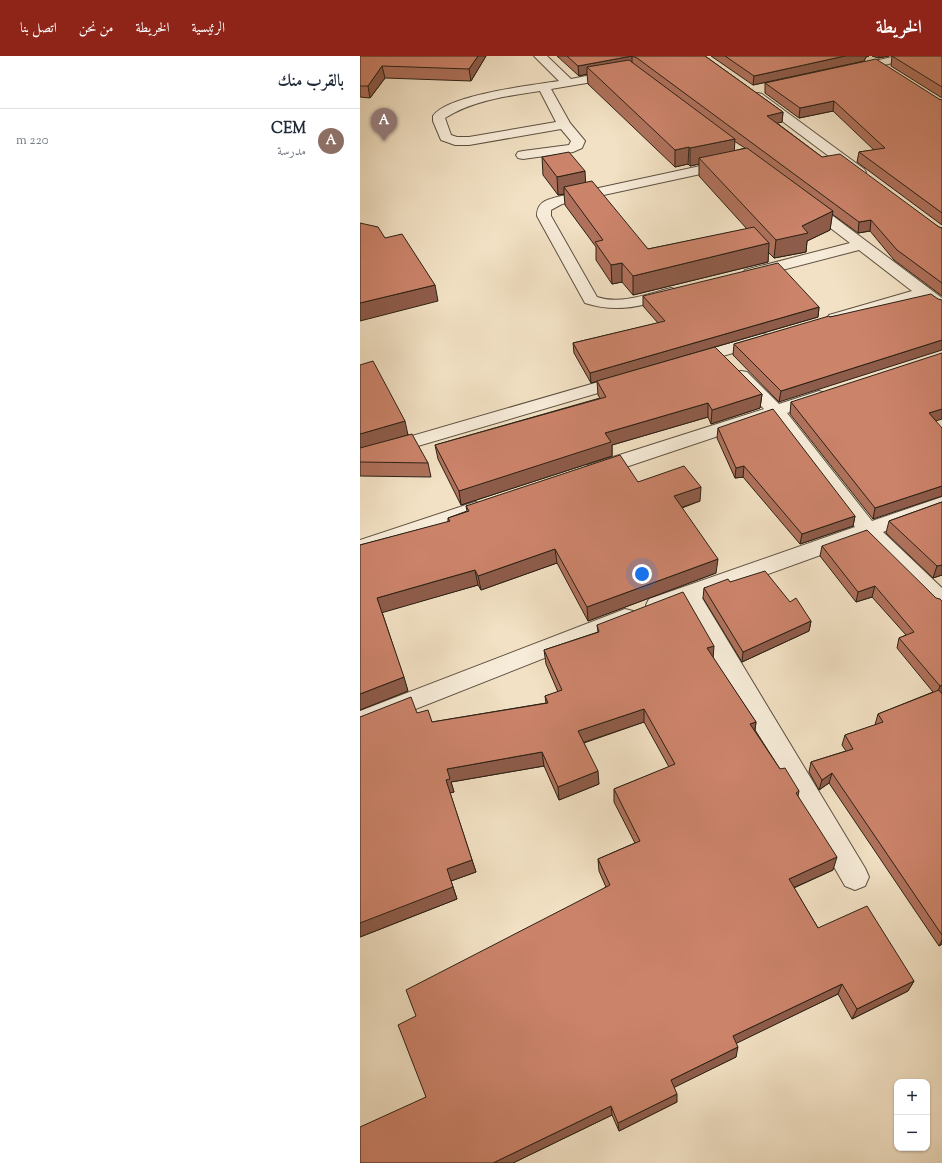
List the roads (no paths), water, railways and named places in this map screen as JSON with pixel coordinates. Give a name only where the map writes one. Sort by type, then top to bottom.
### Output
[{"type":"street","points":[[540,56],[568,83]]},
{"type":"street","points":[[864,56],[890,72]]},
{"type":"street","points":[[840,72],[911,56]]},
{"type":"street","points":[[564,125],[469,141],[455,141],[446,137],[439,121],[439,116],[446,110],[464,103],[632,71]]},
{"type":"street","points":[[523,155],[572,148],[577,145],[578,141],[564,125],[544,87]]},
{"type":"street","points":[[765,88],[750,91],[872,182]]},
{"type":"street","points":[[685,289],[615,305],[601,304],[591,300],[544,216],[544,208],[557,202],[741,161]]},
{"type":"street","points":[[799,197],[942,306]]},
{"type":"street","points":[[739,276],[862,245]]},
{"type":"street","points":[[817,323],[924,292]]},
{"type":"street","points":[[672,365],[779,334]]},
{"type":"street","points":[[718,352],[776,411],[868,530],[942,600]]},
{"type":"street","points":[[360,457],[642,374]]},
{"type":"street","points":[[580,475],[836,391]]},
{"type":"street","points":[[360,548],[491,504]]},
{"type":"street","points":[[360,721],[688,593],[942,504]]},
{"type":"street","points":[[688,593],[855,877]]},
{"type":"place","name":"CEM","points":[[384,141]]}]
